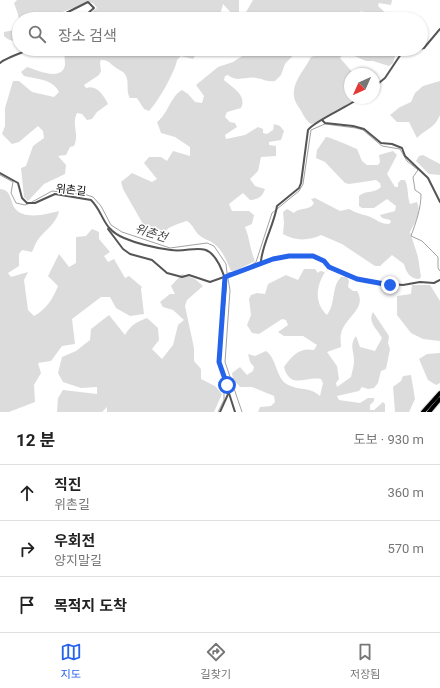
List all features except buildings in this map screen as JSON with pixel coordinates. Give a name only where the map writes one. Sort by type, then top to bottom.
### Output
[{"type":"highway","points":[[423,412],[440,393]]},
{"type":"highway","points":[[429,412],[440,399]]},
{"type":"street","points":[[68,12],[88,2],[94,8],[89,12]]},
{"type":"street","points":[[428,42],[440,29]]},
{"type":"street","points":[[0,63],[7,58],[17,56]]},
{"type":"street","points":[[380,82],[385,78],[400,56]]},
{"type":"street","points":[[261,262],[262,250],[275,220],[277,206],[299,188],[304,166],[307,132],[311,126],[352,104]]},
{"type":"street","points":[[322,120],[325,123],[353,126],[364,129],[381,143],[392,144],[402,148],[405,156],[428,178],[440,202]]},
{"type":"street","name":"위촌길","points":[[0,173],[18,183],[24,201],[32,204],[55,194],[90,200],[107,226],[123,238],[172,250],[207,250],[213,254],[226,276]]},
{"type":"street","points":[[107,226],[127,252],[152,260],[166,273],[182,277],[189,275],[210,282],[261,262],[289,256],[313,256],[324,261],[329,267],[337,271],[357,279],[379,283],[404,285],[420,282],[434,283],[440,280]]},
{"type":"street","points":[[226,276],[219,362],[236,412]]},
{"type":"street","points":[[220,412],[229,391]]},
{"type":"shaded area","points":[[17,0],[239,0],[239,12],[230,12],[223,4],[221,12],[92,12],[97,8],[93,3],[89,2],[75,10],[73,8],[62,12],[17,12],[14,3]]},
{"type":"shaded area","points":[[253,0],[392,0],[391,5],[379,3],[378,6],[385,12],[246,12]]},
{"type":"shaded area","points":[[12,30],[12,41],[4,36],[4,32]]},
{"type":"shaded area","points":[[64,56],[181,56],[177,60],[166,87],[149,111],[144,109],[137,98],[130,98],[127,78],[123,72],[107,61],[101,60],[101,71],[99,75],[84,85],[86,88],[90,87],[99,91],[108,104],[97,112],[92,119],[87,120],[82,114],[77,113],[75,118],[76,141],[74,146],[70,147],[66,155],[58,156],[66,165],[65,174],[44,184],[28,201],[24,197],[21,168],[26,166],[33,146],[44,138],[43,131],[38,126],[19,142],[12,144],[2,134],[5,126],[5,108],[13,81],[19,81],[32,92],[54,97],[59,92],[53,84],[24,76],[21,72],[27,67],[49,74],[54,74],[63,70],[65,65]]},
{"type":"shaded area","points":[[181,56],[195,56],[193,59]]},
{"type":"shaded area","points":[[242,56],[292,56],[285,64],[281,75],[275,81],[259,78],[235,79],[228,75],[225,76],[224,80],[238,92],[242,99],[241,108],[227,112],[225,117],[230,122],[235,123],[237,127],[225,135],[226,139],[245,135],[258,127],[263,129],[263,133],[267,134],[273,130],[274,124],[280,126],[284,131],[281,140],[269,142],[269,145],[276,146],[276,156],[261,157],[258,171],[250,179],[255,186],[265,189],[263,194],[258,198],[250,200],[243,193],[229,204],[232,211],[249,211],[254,215],[252,224],[245,227],[255,261],[235,271],[231,271],[219,249],[213,243],[197,233],[187,221],[172,226],[165,231],[143,224],[123,189],[121,182],[132,173],[152,182],[157,179],[144,163],[149,157],[161,157],[167,161],[173,151],[190,156],[190,147],[175,137],[161,133],[157,122],[164,115],[178,93],[182,90],[195,102],[202,103],[204,96],[196,85],[218,67],[233,62]]},
{"type":"shaded area","points":[[341,56],[340,58],[349,68],[344,68],[344,104],[350,104],[319,122],[311,124],[305,118],[295,99],[295,87],[300,75],[311,57]]},
{"type":"shaded area","points":[[355,56],[395,56],[393,63],[389,66],[373,61],[366,61]]},
{"type":"shaded area","points":[[440,81],[440,115],[438,120],[433,126],[417,138],[409,122],[397,122],[390,115],[400,107],[411,102],[415,93],[423,86]]},
{"type":"shaded area","points":[[326,137],[357,149],[362,161],[367,165],[378,165],[380,162],[379,155],[393,151],[397,155],[387,174],[395,187],[398,187],[398,183],[401,180],[405,180],[410,204],[417,202],[419,210],[410,232],[418,257],[421,277],[419,279],[413,278],[407,272],[404,264],[392,255],[380,266],[375,266],[342,244],[321,235],[312,238],[297,239],[283,234],[283,212],[287,209],[294,213],[310,207],[314,203],[311,199],[315,198],[340,211],[349,209],[383,223],[389,224],[391,222],[390,220],[382,218],[380,215],[395,211],[396,206],[387,199],[374,208],[362,208],[359,206],[359,196],[378,189],[381,187],[380,183],[376,180],[349,184],[345,183],[325,162],[316,158],[317,150]]},
{"type":"shaded area","points":[[423,155],[440,164],[440,175],[429,174],[416,161],[419,156]]},
{"type":"shaded area","points":[[0,189],[6,191],[10,195],[14,207],[23,214],[48,214],[59,211],[54,222],[37,240],[32,252],[22,250],[19,254],[19,266],[8,273],[11,277],[28,272],[24,280],[28,310],[34,316],[43,310],[49,303],[58,286],[48,276],[59,254],[69,267],[76,263],[76,237],[86,236],[92,229],[99,232],[99,239],[110,252],[104,256],[108,262],[114,259],[125,278],[129,276],[142,287],[144,314],[130,316],[116,308],[110,297],[101,297],[72,319],[75,344],[62,346],[51,361],[38,363],[41,373],[34,385],[35,402],[9,412],[0,412]]},
{"type":"shaded area","points":[[304,269],[315,269],[318,273],[320,271],[325,272],[318,289],[318,300],[327,315],[332,306],[336,286],[341,277],[347,277],[349,281],[348,287],[353,291],[357,291],[360,297],[358,308],[343,328],[341,335],[341,347],[327,352],[337,366],[339,379],[336,383],[337,387],[351,377],[354,361],[352,345],[356,336],[360,347],[375,351],[382,338],[372,323],[371,319],[373,312],[389,336],[388,343],[390,349],[386,369],[381,371],[378,383],[374,388],[368,389],[362,387],[359,391],[337,396],[339,400],[360,403],[368,398],[374,398],[374,401],[370,405],[370,410],[374,410],[383,402],[385,404],[385,412],[258,412],[260,407],[271,406],[275,402],[274,396],[252,387],[240,387],[233,379],[232,373],[240,367],[247,375],[253,371],[254,367],[250,362],[248,354],[255,356],[266,351],[272,358],[282,380],[285,383],[312,391],[320,396],[323,383],[321,379],[294,380],[290,378],[284,367],[296,353],[309,349],[314,350],[317,345],[303,336],[284,336],[278,332],[288,325],[286,320],[282,319],[259,334],[252,333],[247,325],[251,315],[249,299],[251,295],[257,293],[265,294],[268,284],[286,275],[298,280]]},
{"type":"shaded area","points":[[182,274],[195,279],[203,286],[187,300],[185,306],[194,348],[194,361],[201,369],[201,379],[215,386],[222,394],[214,412],[107,412],[107,407],[102,412],[57,412],[58,398],[63,390],[97,394],[97,387],[81,388],[63,382],[58,373],[62,357],[76,351],[90,340],[91,329],[109,315],[125,335],[134,324],[147,318],[158,328],[159,340],[152,349],[162,359],[173,345],[178,325],[184,320],[173,310],[163,307],[160,302],[170,294],[175,294],[171,286]]},
{"type":"shaded area","points":[[412,285],[430,285],[440,301],[440,341],[423,339],[411,333],[397,315],[397,296],[411,294]]},
{"type":"shaded area","points":[[440,353],[440,383],[436,385],[428,380],[419,359],[427,354]]},
{"type":"shaded area","points":[[411,375],[415,399],[409,412],[395,412],[393,387],[401,381],[403,376]]},
{"type":"waterway","points":[[247,268],[256,262],[272,213],[299,191],[303,184],[311,130],[325,124],[363,130],[382,146],[400,149],[407,161],[418,170],[413,177],[415,190],[421,194],[421,200],[411,236],[422,241],[438,257],[438,268],[440,271]]},
{"type":"waterway","name":"위촌천","points":[[0,175],[13,182],[11,193],[16,203],[25,205],[28,204]]},
{"type":"waterway","name":"위촌천","points":[[32,202],[52,191],[87,195],[93,197],[101,206],[111,225],[122,232],[170,248],[207,243],[214,246],[226,264],[230,290],[225,362],[242,412]]},
{"type":"waterway","points":[[228,273],[235,272]]},
{"type":"waterway","points":[[218,412],[224,400],[224,392],[227,390]]},
{"type":"route","points":[[227,385],[219,362],[226,284],[225,277],[273,259],[289,256],[313,256],[324,261],[329,267],[357,279],[390,285]]}]
